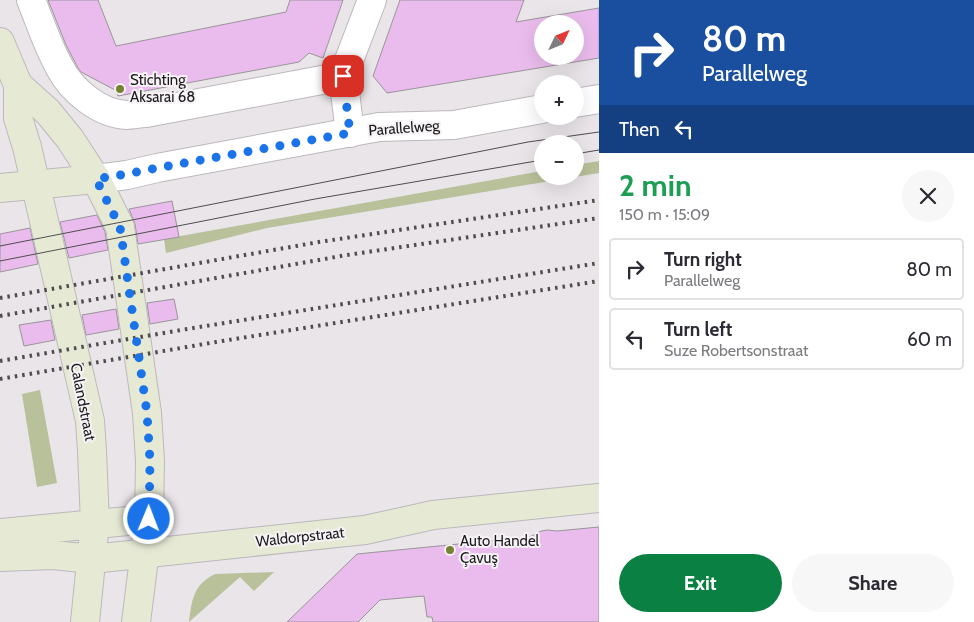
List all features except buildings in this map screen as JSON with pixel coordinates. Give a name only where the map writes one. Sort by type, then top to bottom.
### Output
[{"type":"main road","points":[[0,42],[18,85],[48,112],[70,138],[96,179],[120,227],[147,413],[150,461],[149,519],[136,622]]},
{"type":"main road","name":"Calandstraat","points":[[18,85],[18,118],[27,147],[90,421],[95,523],[85,622]]},
{"type":"main road","name":"Parallelweg","points":[[0,188],[96,179]]},
{"type":"main road","name":"Waldorpstraat","points":[[0,557],[53,556],[92,559],[365,530],[433,515],[599,498]]},
{"type":"main road","points":[[0,533],[149,519]]},
{"type":"street","points":[[31,0],[60,69],[74,86],[89,102],[126,115],[146,113],[343,76]]},
{"type":"street","points":[[350,133],[343,76],[372,0]]},
{"type":"street","points":[[584,102],[599,99]]},
{"type":"street","name":"Parallelweg","points":[[96,179],[379,127],[454,124],[534,110]]},
{"type":"green space","points":[[599,161],[599,173],[584,175],[584,164]]},
{"type":"green space","points":[[534,172],[534,184],[267,228],[166,253],[164,239]]},
{"type":"green space","points":[[40,390],[57,483],[37,487],[22,394]]},
{"type":"green space","points":[[274,572],[254,591],[240,577],[189,622],[195,594],[202,583],[208,578],[215,574]]},
{"type":"tram line","points":[[0,246],[528,142],[599,132]]},
{"type":"tram line","points":[[584,152],[599,150]]},
{"type":"tram line","points":[[0,261],[315,199],[534,161]]},
{"type":"railway","points":[[0,298],[319,242],[599,200]]},
{"type":"railway","points":[[0,316],[347,255],[599,218]]},
{"type":"railway","points":[[0,361],[599,263]]},
{"type":"railway","points":[[0,379],[216,342],[599,281]]},
{"type":"place","name":"Stichting Aksarai 68","points":[[120,89]]},
{"type":"place","name":"Auto Handel Çavuş","points":[[450,550]]},
{"type":"route","points":[[149,519],[150,461],[147,413],[120,227],[96,179],[350,133],[343,76]]}]
